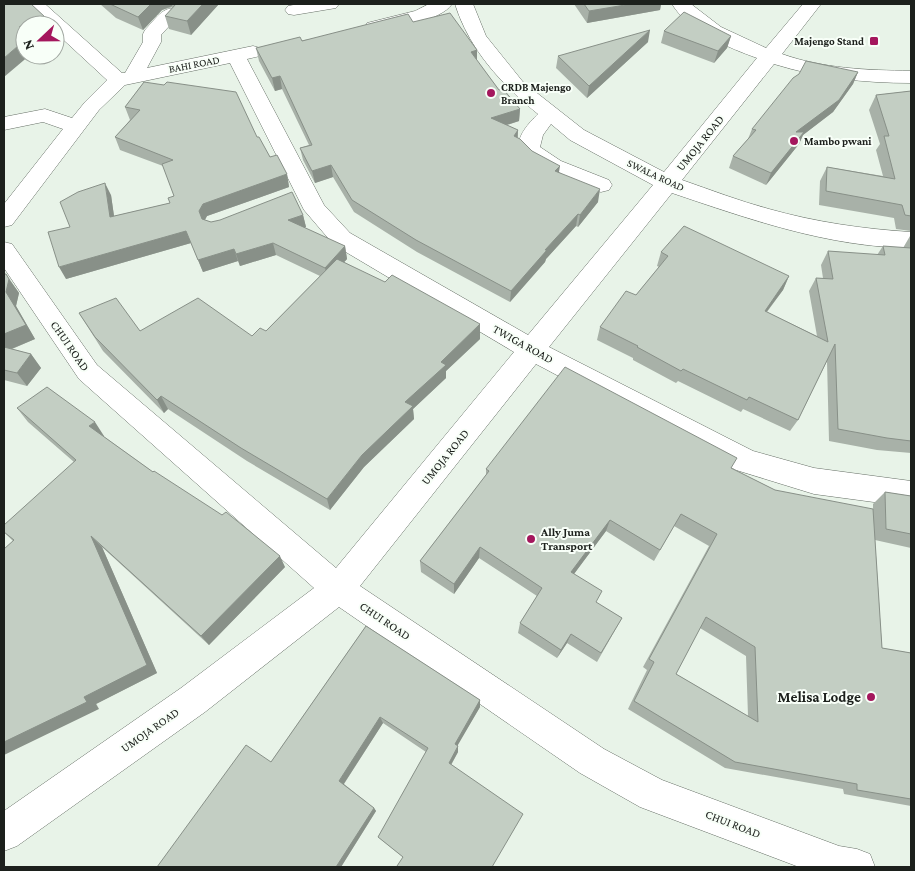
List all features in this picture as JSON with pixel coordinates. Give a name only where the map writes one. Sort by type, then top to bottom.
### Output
[{"type":"street","points":[[35,4],[125,78]]},
{"type":"street","points":[[294,10],[330,4]]},
{"type":"street","points":[[360,30],[421,16],[443,4]]},
{"type":"street","name":"SWALA ROAD","points":[[464,4],[477,37],[516,86],[577,135],[667,182],[765,216],[825,230],[883,239],[911,240]]},
{"type":"street","points":[[681,4],[686,11],[717,34],[769,58],[809,69],[864,78],[911,78]]},
{"type":"street","name":"UMOJA ROAD","points":[[4,833],[193,700],[338,589],[812,4]]},
{"type":"street","points":[[4,218],[92,106],[125,78],[152,42],[152,34],[172,13]]},
{"type":"street","name":"BAHI ROAD","points":[[125,78],[274,48]]},
{"type":"street","name":"TWIGA ROAD","points":[[236,56],[296,194],[316,210],[342,239],[532,350],[746,461],[814,481],[911,494]]},
{"type":"street","points":[[550,113],[536,128],[529,143],[530,150],[553,166],[601,185]]},
{"type":"street","points":[[4,123],[45,115],[76,127]]},
{"type":"street","name":"CHUI ROAD","points":[[4,250],[88,372],[338,589],[592,761],[653,794],[842,866]]},
{"type":"building","points":[[4,4],[31,4],[43,15],[15,15],[15,49],[4,58]]},
{"type":"building","points":[[110,4],[151,4],[138,17]]},
{"type":"building","points":[[176,4],[203,4],[187,21],[165,16]]},
{"type":"building","points":[[584,4],[631,4],[589,11]]},
{"type":"building","points":[[684,12],[731,36],[718,51],[664,31]]},
{"type":"building","points":[[450,13],[477,50],[471,52],[499,90],[503,89],[520,109],[491,118],[518,130],[514,136],[520,139],[532,151],[560,166],[555,171],[600,189],[580,215],[578,214],[545,250],[547,250],[511,291],[416,240],[352,200],[331,165],[312,171],[300,148],[312,145],[280,76],[272,78],[256,48],[300,37],[302,41],[408,14],[413,22]]},
{"type":"building","points":[[650,30],[589,86],[558,56]]},
{"type":"building","points":[[806,61],[858,72],[839,100],[796,132],[804,132],[771,173],[733,156],[756,130],[752,129],[793,78],[799,74]]},
{"type":"building","points":[[144,82],[164,85],[167,82],[236,92],[257,137],[259,137],[270,157],[277,155],[287,174],[203,204],[199,211],[202,219],[211,222],[220,220],[292,192],[303,215],[288,220],[345,246],[325,268],[273,243],[236,254],[234,249],[198,260],[186,231],[59,267],[48,232],[70,227],[60,202],[78,192],[105,183],[110,217],[170,203],[168,198],[174,196],[162,164],[173,160],[115,137],[140,110],[125,107]]},
{"type":"building","points":[[911,91],[911,216],[905,215],[902,205],[826,191],[827,167],[895,179],[884,136],[889,136],[876,95]]},
{"type":"building","points":[[684,226],[789,276],[765,311],[828,342],[816,278],[833,279],[828,251],[885,255],[883,246],[911,248],[911,441],[838,429],[835,344],[798,420],[749,397],[747,400],[683,369],[681,371],[600,327],[626,291],[636,295],[668,256],[661,252]]},
{"type":"building","points":[[337,259],[385,282],[392,275],[480,324],[441,362],[446,365],[405,402],[413,406],[362,455],[327,499],[241,448],[161,396],[157,400],[95,337],[79,313],[116,298],[140,331],[198,298],[252,336],[260,328],[266,331]]},
{"type":"building","points":[[4,274],[9,279],[6,292],[26,325],[4,334]]},
{"type":"building","points":[[4,347],[31,354],[17,373],[4,370]]},
{"type":"building","points":[[565,367],[737,458],[731,468],[775,490],[873,509],[882,648],[911,653],[911,799],[857,790],[857,784],[735,762],[634,701],[654,662],[649,659],[717,534],[681,514],[660,550],[610,520],[571,572],[602,591],[596,602],[622,618],[601,653],[571,634],[561,650],[520,623],[542,588],[480,547],[454,584],[420,561],[489,471],[486,469]],"holes":[[[706,617],[755,647],[758,722],[676,674]]]},
{"type":"building","points":[[47,387],[95,422],[89,426],[153,472],[222,515],[226,512],[280,556],[201,636],[91,536],[147,665],[84,697],[87,702],[4,742],[4,549],[14,540],[4,532],[4,525],[76,460],[17,408]]},
{"type":"building","points":[[885,492],[911,496],[911,534],[886,529]]},
{"type":"building","points":[[366,626],[480,700],[455,744],[458,746],[449,763],[523,814],[492,867],[397,866],[403,857],[378,837],[428,748],[380,717],[339,781],[374,808],[336,867],[157,867],[246,745],[271,762]]},
{"type":"place","name":"Majengo Stand","points":[[874,41]]},
{"type":"place","name":"CRDB Majengo Branch","points":[[491,93]]},
{"type":"place","name":"Mambo pwani","points":[[794,141]]},
{"type":"place","name":"Ally Juma Transport","points":[[531,539]]},
{"type":"place","name":"Melisa Lodge","points":[[871,697]]}]
